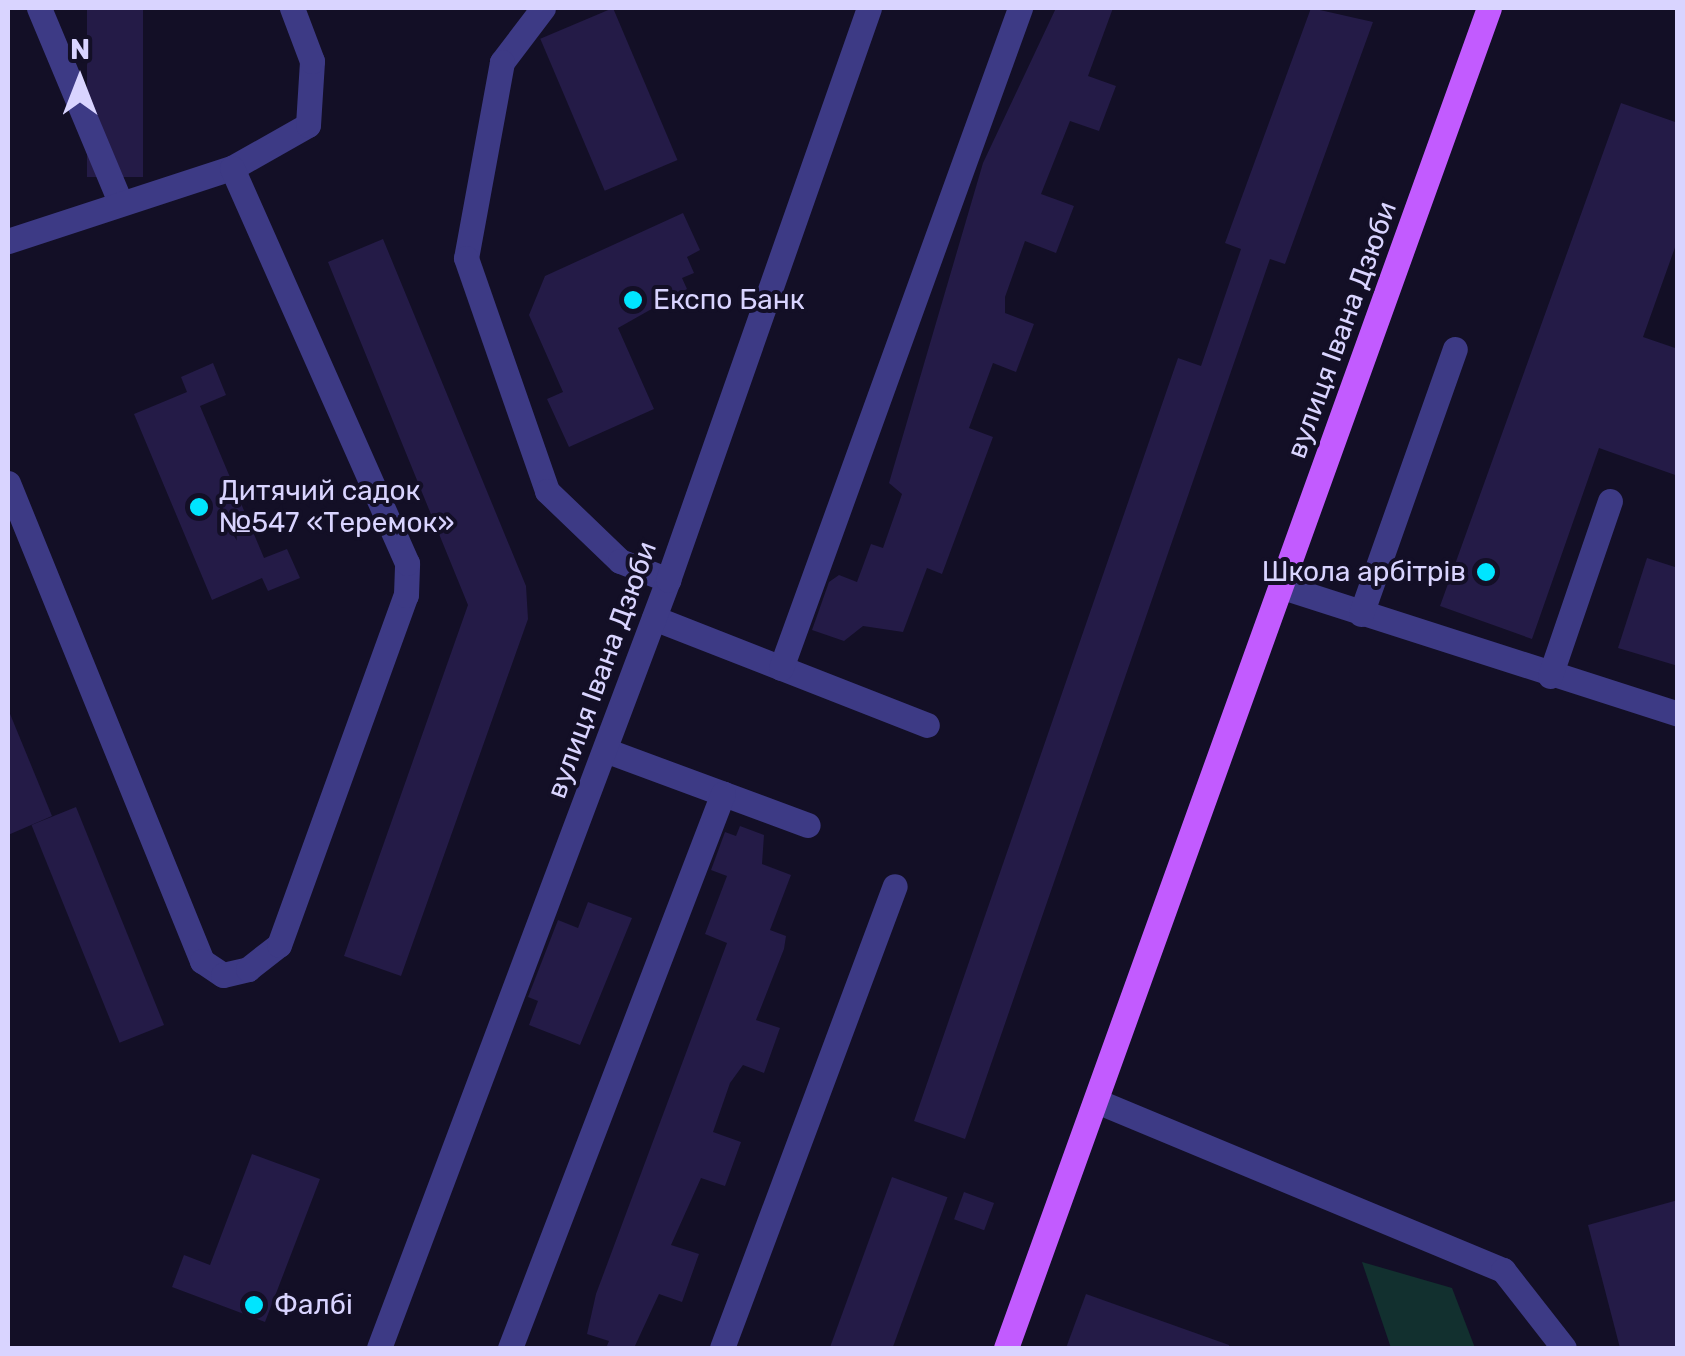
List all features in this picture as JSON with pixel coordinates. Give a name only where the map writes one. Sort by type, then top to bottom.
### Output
[{"type":"main road","name":"вулиця Івана Дзюби","points":[[1006,1348],[1099,1102],[1489,8]]},
{"type":"street","points":[[40,8],[121,204]]},
{"type":"street","points":[[8,241],[232,168],[308,125],[312,61],[292,8]]},
{"type":"street","points":[[543,8],[502,62],[466,258],[547,491],[620,561],[668,580]]},
{"type":"street","name":"вулиця Івана Дзюби","points":[[379,1348],[668,580],[869,8]]},
{"type":"street","points":[[781,668],[1020,8]]},
{"type":"street","points":[[8,483],[202,961],[223,975],[248,969],[279,945],[406,595],[406,562],[232,168]]},
{"type":"street","points":[[1361,614],[1455,349]]},
{"type":"street","points":[[1550,676],[1610,501]]},
{"type":"street","points":[[1283,587],[1550,676],[1678,714]]},
{"type":"street","points":[[654,618],[927,725]]},
{"type":"street","points":[[605,750],[808,824]]},
{"type":"street","points":[[510,1348],[723,793]]},
{"type":"street","points":[[722,1348],[895,886]]},
{"type":"street","points":[[1099,1102],[1503,1270],[1564,1348]]},
{"type":"green space","points":[[1362,1262],[1452,1288],[1475,1348],[1391,1348]]},
{"type":"building","points":[[87,8],[143,8],[143,177],[87,177]]},
{"type":"building","points":[[613,8],[677,160],[605,191],[540,39]]},
{"type":"building","points":[[1056,8],[1113,8],[1088,76],[1116,86],[1099,131],[1070,121],[1041,194],[1074,206],[1056,253],[1025,241],[1005,297],[1005,313],[1034,324],[1016,372],[993,363],[969,428],[993,437],[942,574],[927,568],[903,632],[863,626],[844,641],[812,630],[829,582],[839,575],[857,582],[871,544],[883,548],[902,494],[889,483],[983,163]]},
{"type":"building","points":[[1311,8],[1373,22],[1285,264],[1270,259],[965,1139],[914,1121],[1178,358],[1201,366],[1241,249],[1225,243]]},
{"type":"building","points":[[1621,103],[1678,123],[1678,239],[1643,337],[1678,349],[1678,476],[1599,448],[1532,639],[1440,606]]},
{"type":"building","points":[[683,213],[700,250],[687,257],[694,273],[682,278],[687,289],[618,328],[654,409],[569,447],[547,399],[563,392],[529,315],[545,276]]},
{"type":"building","points":[[383,239],[526,586],[528,619],[401,976],[344,956],[468,605],[328,262]]},
{"type":"building","points":[[213,363],[226,395],[200,406],[264,558],[287,549],[300,578],[268,591],[262,578],[212,600],[134,414],[187,392],[181,377]]},
{"type":"building","points":[[1647,558],[1678,568],[1678,666],[1618,648]]},
{"type":"building","points":[[8,709],[52,816],[8,835]]},
{"type":"building","points":[[76,807],[164,1025],[120,1043],[31,825]]},
{"type":"building","points":[[740,826],[764,835],[762,864],[791,875],[770,930],[786,936],[784,949],[756,1020],[780,1028],[764,1073],[743,1065],[730,1083],[713,1132],[741,1142],[725,1186],[701,1178],[671,1245],[699,1254],[682,1302],[659,1294],[634,1348],[606,1348],[609,1341],[587,1334],[596,1294],[727,943],[705,934],[727,876],[711,870],[725,832],[736,836]]},
{"type":"building","points":[[588,902],[632,918],[580,1045],[529,1025],[538,1001],[528,997],[558,920],[578,928]]},
{"type":"building","points":[[252,1154],[320,1179],[265,1322],[172,1287],[184,1255],[210,1265]]},
{"type":"building","points":[[892,1177],[947,1197],[893,1348],[830,1348]]},
{"type":"building","points":[[964,1192],[994,1203],[984,1230],[954,1219]]},
{"type":"building","points":[[1678,1200],[1678,1348],[1620,1348],[1588,1225]]},
{"type":"building","points":[[1086,1294],[1229,1345],[1229,1348],[1066,1348]]},
{"type":"place","name":"Експо Банк","points":[[633,300]]},
{"type":"place","name":"Дитячий садок №547 «Теремок»","points":[[199,507]]},
{"type":"place","name":"Школа арбітрів","points":[[1486,572]]},
{"type":"place","name":"Фалбі","points":[[254,1305]]}]
